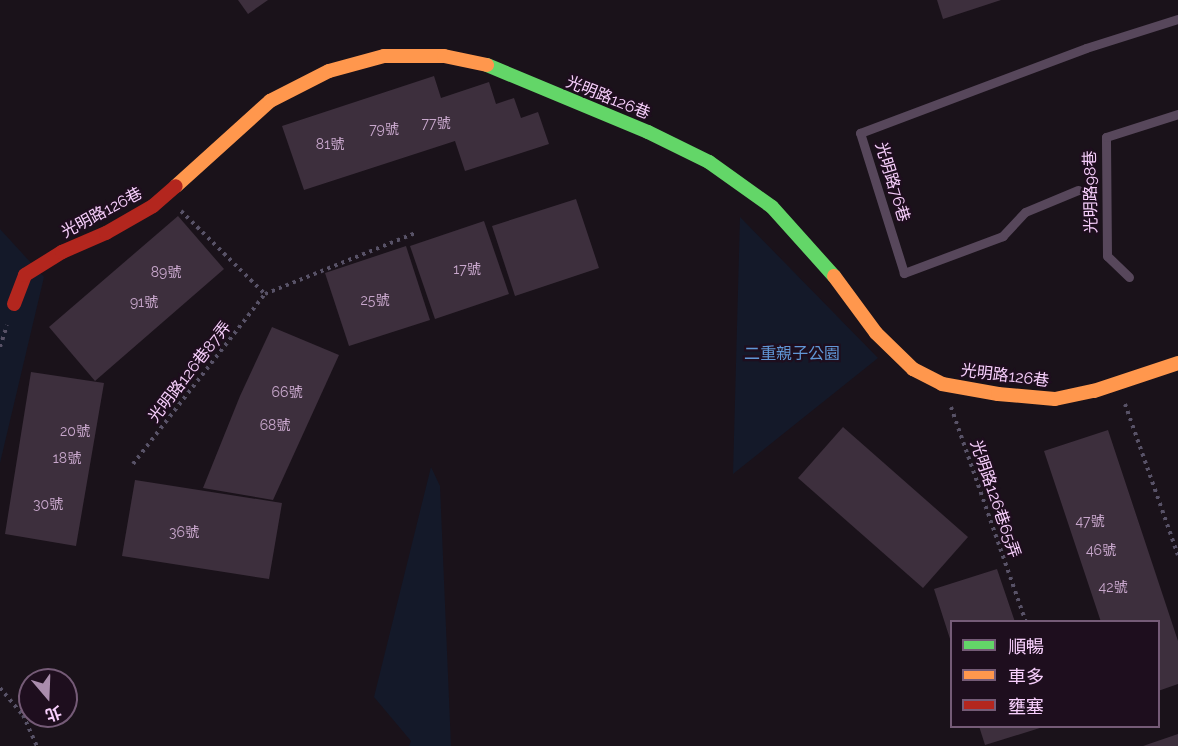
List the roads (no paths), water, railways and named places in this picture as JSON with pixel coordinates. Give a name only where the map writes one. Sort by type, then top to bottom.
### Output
[{"type":"street","name":"光明路126巷","points":[[14,304],[25,275],[62,252],[106,233],[165,196],[270,101],[328,71],[384,56],[444,56],[496,67],[648,132],[709,162],[772,207],[831,272],[876,333],[912,369],[942,384],[998,394],[1055,399],[1118,383],[1178,363]]},
{"type":"lane","name":"光明路76巷","points":[[1078,190],[1025,212],[1003,236],[904,273],[860,133],[1086,48],[1178,19]]},
{"type":"lane","name":"光明路98巷","points":[[1129,277],[1107,256],[1106,137],[1178,114]]},
{"type":"park label","name":"二重親子公園","points":[[792,354]]}]
